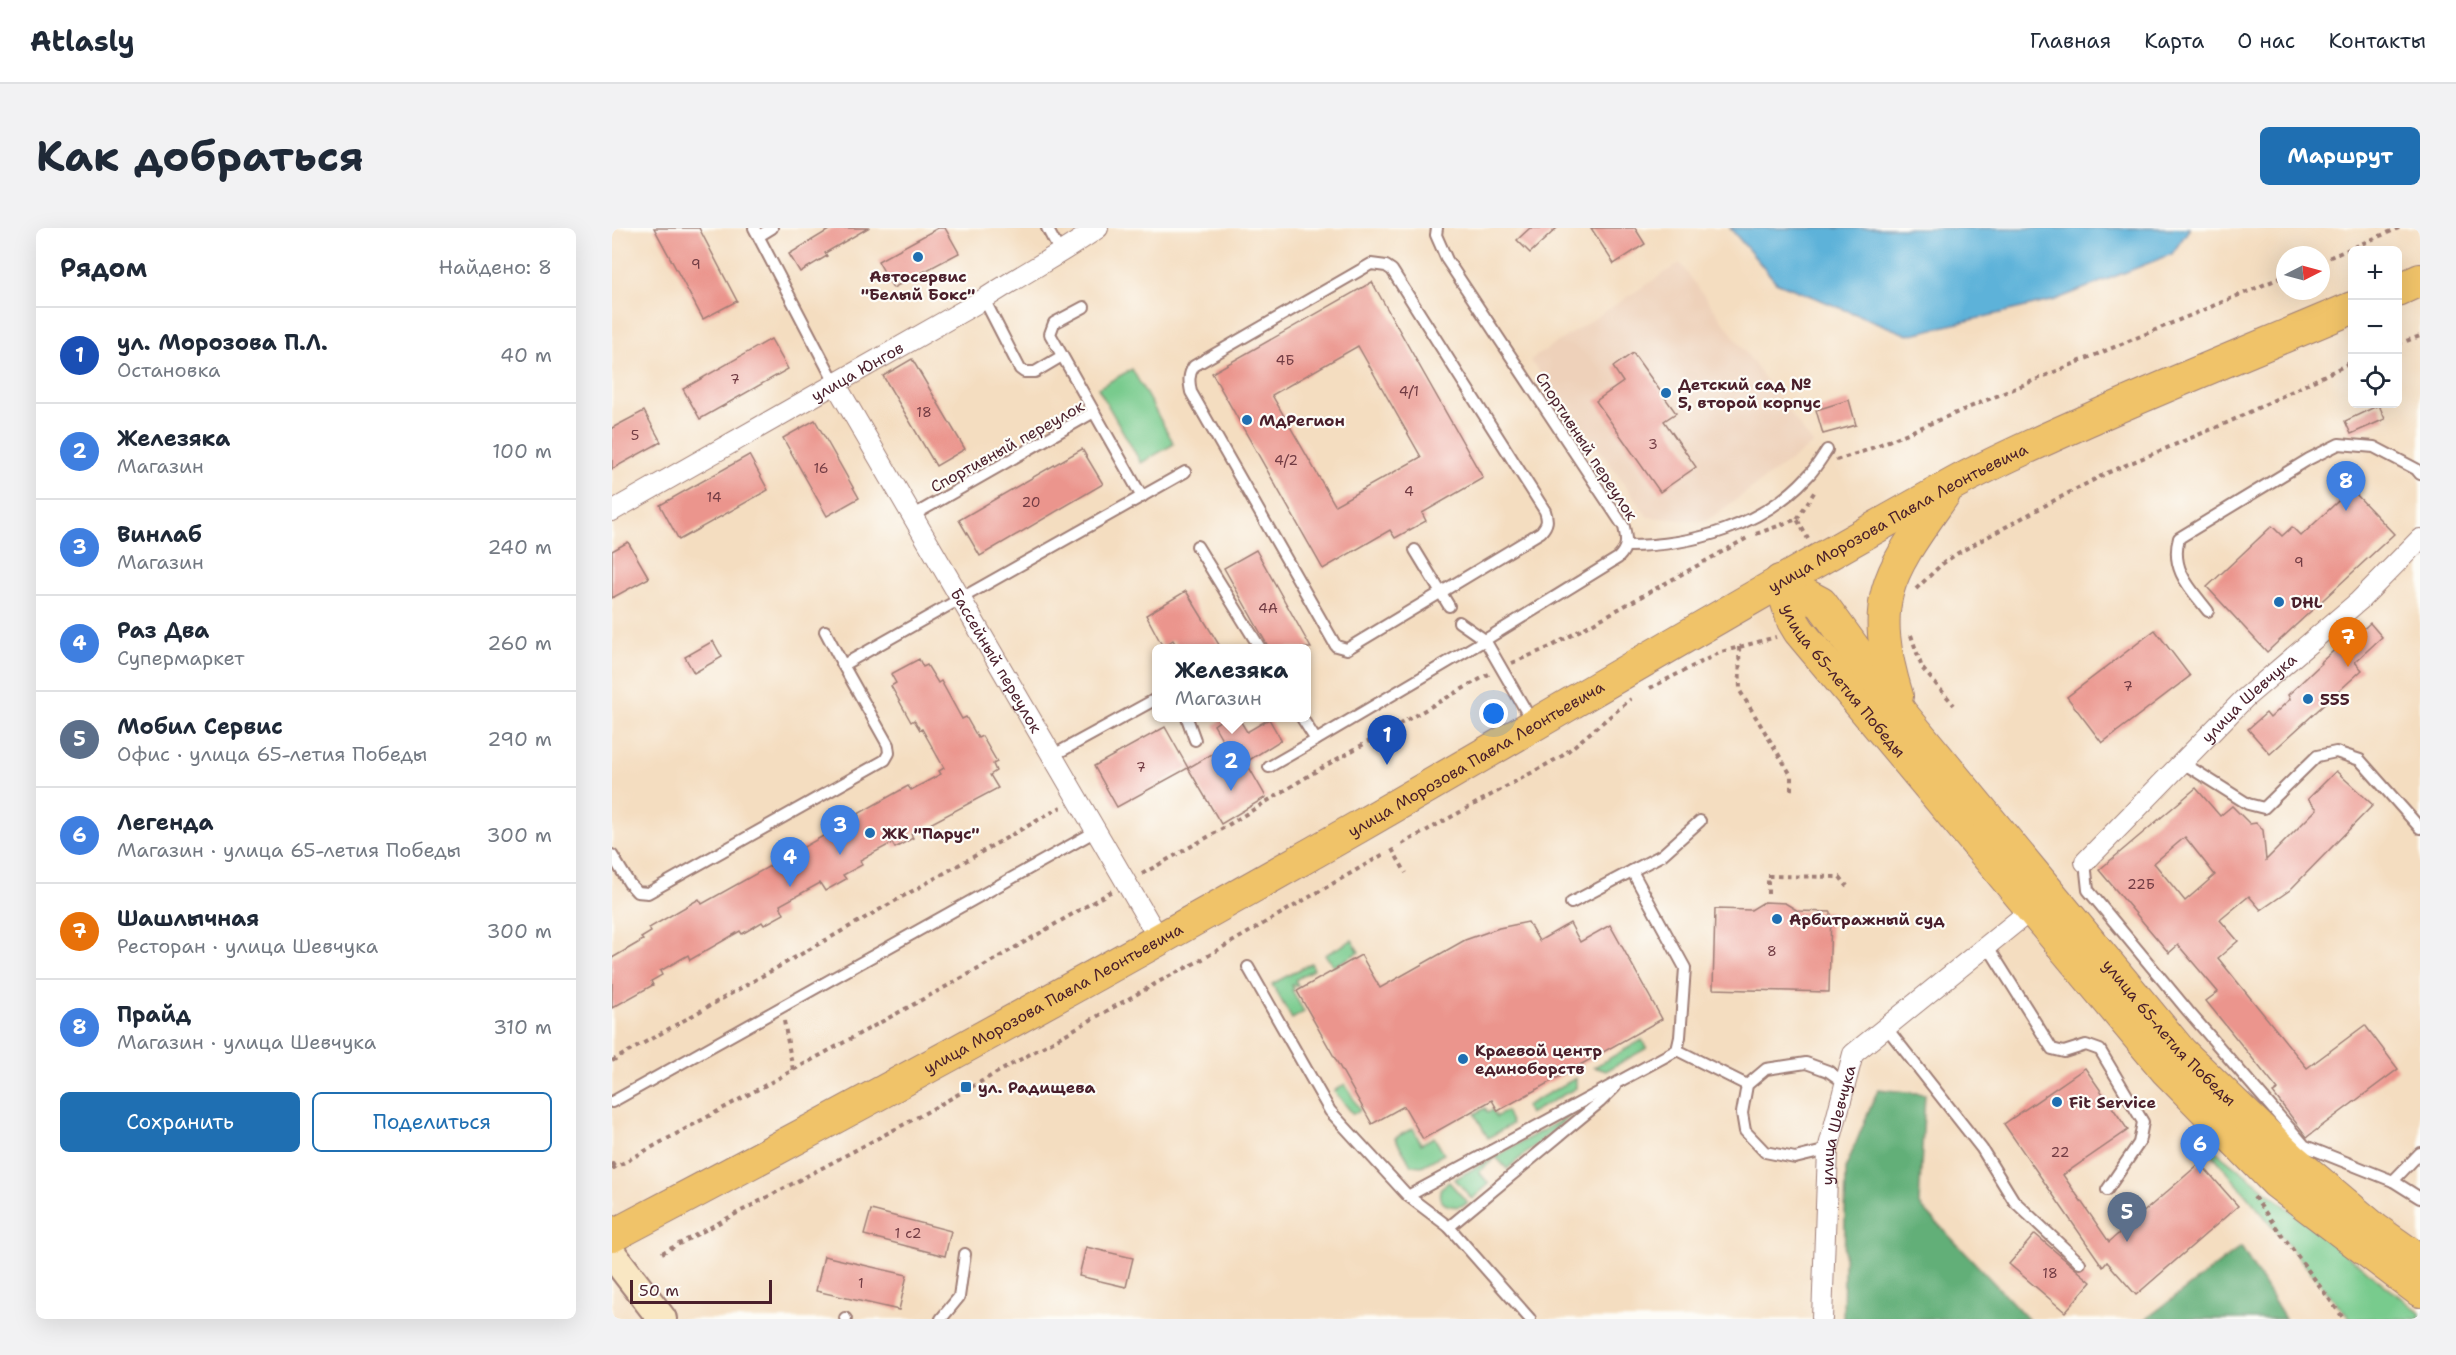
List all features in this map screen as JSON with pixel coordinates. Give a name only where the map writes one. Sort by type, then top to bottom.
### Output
[{"type":"main road","points":[[2402,288],[2420,280]]},
{"type":"main road","name":"улица Морозова Павла Леонтьевича","points":[[612,1236],[860,1106],[1159,939],[1780,581],[1948,488],[2081,423],[2348,310]]},
{"type":"main road","points":[[1902,714],[1884,646],[1883,606],[1886,590],[1901,555],[1948,488]]},
{"type":"main road","name":"улица 65-летия Победы","points":[[1780,581],[1793,621],[1799,631],[2166,1070],[2277,1183],[2420,1291]]},
{"type":"main road","name":"улица 65-летия Победы","points":[[1780,581],[1821,603],[1902,714],[2181,1052],[2292,1159],[2375,1228],[2420,1261]]},
{"type":"street","name":"улица Юнгов","points":[[612,511],[984,299],[1034,267],[1061,254],[1098,228]]},
{"type":"street","name":"Бассейный переулок","points":[[835,383],[1159,939]]},
{"type":"street","name":"улица Шевчука","points":[[2085,862],[2244,699],[2359,601],[2420,539]]},
{"type":"street","name":"улица Шевчука","points":[[1822,1319],[1828,1150],[1853,1054],[2031,910]]},
{"type":"street","points":[[612,1254],[662,1319]]},
{"type":"lane","points":[[772,228],[756,232],[835,383]]},
{"type":"lane","points":[[1047,228],[1061,254]]},
{"type":"lane","name":"Спортивный переулок","points":[[1269,767],[1485,640],[1618,558],[1627,546],[1624,527],[1447,260],[1436,235],[1437,228]]},
{"type":"lane","points":[[1371,264],[1386,266],[1392,270],[1548,518],[1547,525],[1541,532],[1441,592],[1353,648],[1336,646],[1191,392],[1188,381],[1194,366],[1371,264]]},
{"type":"lane","points":[[984,299],[1020,369],[1024,372],[1035,372],[1062,356]]},
{"type":"lane","points":[[1084,308],[1054,323],[1050,328],[1050,334],[1094,412]]},
{"type":"lane","name":"Спортивный переулок","points":[[912,516],[1094,412],[1142,497]]},
{"type":"lane","points":[[2208,611],[2181,576],[2176,548],[2180,538],[2309,459],[2339,444],[2374,447],[2416,469],[2420,474]]},
{"type":"lane","points":[[1627,546],[1656,545],[1732,529],[1784,499],[1809,476],[1827,450]]},
{"type":"lane","points":[[843,665],[1185,472]]},
{"type":"lane","points":[[1197,546],[1258,644]]},
{"type":"lane","points":[[1415,550],[1449,606]]},
{"type":"lane","points":[[1459,622],[1485,640],[1533,724]]},
{"type":"lane","points":[[612,855],[637,892],[648,893],[885,760],[889,753],[888,745],[825,632]]},
{"type":"lane","points":[[1052,756],[1152,701]]},
{"type":"lane","points":[[1189,722],[1195,740]]},
{"type":"lane","points":[[1305,722],[1316,740]]},
{"type":"lane","points":[[2183,763],[2248,804],[2264,808],[2317,756],[2336,752],[2360,760],[2420,828]]},
{"type":"lane","points":[[1571,903],[1662,855],[1700,821]]},
{"type":"lane","points":[[612,1102],[1096,831]]},
{"type":"lane","points":[[2085,862],[2088,890],[2188,1011],[2305,1146],[2393,1181],[2420,1198]]},
{"type":"lane","points":[[1408,1196],[1677,1050],[1685,968],[1632,871]]},
{"type":"lane","points":[[1987,945],[2052,1049],[2064,1052],[2085,1045],[2100,1050],[2142,1122],[2139,1143],[2107,1190]]},
{"type":"lane","points":[[1248,967],[1330,1111],[1408,1196],[1449,1227],[1530,1319]]},
{"type":"lane","points":[[1886,1027],[1982,1149],[2014,1201],[2080,1263]]},
{"type":"lane","points":[[1677,1050],[1747,1085]]},
{"type":"lane","points":[[1828,1150],[1795,1158],[1765,1152],[1745,1131],[1742,1113],[1747,1085],[1766,1069],[1806,1063],[1828,1071],[1845,1083]]},
{"type":"lane","points":[[1449,1227],[1600,1102],[1623,1078]]},
{"type":"lane","points":[[2393,1181],[2420,1153]]},
{"type":"lane","points":[[941,1319],[959,1298],[965,1254]]},
{"type":"path","points":[[2330,257],[2399,228]]},
{"type":"path","points":[[1835,461],[1873,448],[2276,280]]},
{"type":"path","points":[[2402,343],[2420,336]]},
{"type":"path","points":[[1886,590],[1913,595],[1923,581],[1958,553],[2067,493],[2107,473],[2229,422],[2348,364]]},
{"type":"path","points":[[1797,519],[1816,490]]},
{"type":"path","points":[[1911,628],[1915,653],[1922,668],[1954,705]]},
{"type":"path","points":[[1646,690],[1721,652],[1799,631]]},
{"type":"path","points":[[1739,647],[1740,691],[1791,775],[1791,792]]},
{"type":"path","points":[[1401,844],[1562,756],[1637,695]]},
{"type":"path","points":[[612,1061],[1077,798]]},
{"type":"path","points":[[1392,849],[1406,873]]},
{"type":"path","points":[[662,1253],[916,1118],[1199,961],[1384,854]]},
{"type":"path","points":[[1768,894],[1768,876],[1840,877],[1847,886]]},
{"type":"path","points":[[612,1161],[614,1168],[980,968],[1126,883]]},
{"type":"path","points":[[782,1006],[793,1070]]},
{"type":"shaded area","name":"Детский сад № 5, второй корпус","points":[[1680,263],[1813,444],[1705,522],[1648,517],[1582,426],[1530,360]]},
{"type":"green space","points":[[1132,369],[1174,444],[1141,463],[1098,388]]},
{"type":"green space","points":[[1352,940],[1359,952],[1334,966],[1325,955]]},
{"type":"green space","points":[[1311,963],[1314,969],[1295,980],[1298,986],[1292,985],[1294,989],[1292,990],[1304,1012],[1292,1019],[1272,984]]},
{"type":"green space","points":[[1642,1040],[1647,1048],[1606,1071],[1594,1067]]},
{"type":"green space","points":[[1576,1078],[1576,1088],[1529,1114],[1525,1106]]},
{"type":"green space","points":[[1345,1084],[1360,1110],[1353,1114],[1334,1091]]},
{"type":"green space","points":[[1878,1089],[1925,1094],[1919,1204],[2028,1319],[1843,1319],[1846,1167]]},
{"type":"green space","points":[[1485,1108],[1488,1112],[1492,1110],[1496,1117],[1506,1111],[1512,1124],[1488,1138],[1475,1114]]},
{"type":"green space","points":[[1574,1113],[1507,1169],[1496,1157],[1479,1172],[1489,1184],[1472,1199],[1455,1179]]},
{"type":"green space","points":[[1413,1128],[1421,1144],[1434,1137],[1444,1154],[1422,1166],[1411,1165],[1395,1138]]},
{"type":"green space","points":[[2198,1137],[2420,1313],[2420,1319],[2350,1319]]},
{"type":"green space","points":[[1449,1182],[1468,1203],[1452,1206],[1440,1199],[1441,1188]]},
{"type":"green space","points":[[2241,1247],[2285,1319],[2146,1319]]},
{"type":"water","points":[[1730,228],[2190,228],[2172,254],[2055,300],[1908,335],[1776,282]]},
{"type":"building","points":[[654,228],[699,228],[737,301],[703,319]]},
{"type":"building","points":[[832,228],[868,228],[825,253],[827,256],[800,272],[789,254]]},
{"type":"building","name":"Автосервис \"Белый Бокс\"","points":[[938,228],[945,228],[959,253],[893,288],[878,261]]},
{"type":"building","points":[[1530,228],[1557,228],[1530,253],[1517,240]]},
{"type":"building","points":[[1591,228],[1635,228],[1645,244],[1614,264]]},
{"type":"building","points":[[1372,282],[1483,478],[1422,513],[1426,521],[1395,538],[1390,530],[1323,569],[1212,373]],"holes":[[[1358,346],[1421,457],[1335,505],[1272,395]]]},
{"type":"building","points":[[771,339],[788,369],[700,419],[683,389]]},
{"type":"building","points":[[1633,353],[1676,413],[1664,421],[1696,467],[1660,492],[1596,401],[1623,382],[1613,367]]},
{"type":"building","points":[[912,359],[965,449],[936,466],[883,376]]},
{"type":"building","points":[[1849,400],[1856,425],[1823,434],[1816,410]]},
{"type":"building","points":[[2373,408],[2380,408],[2385,419],[2351,434],[2345,421]]},
{"type":"building","points":[[644,411],[661,442],[612,469],[612,428]]},
{"type":"building","points":[[815,420],[859,498],[827,516],[783,438]]},
{"type":"building","points":[[1082,449],[1103,484],[980,556],[959,520]]},
{"type":"building","points":[[749,455],[768,490],[679,540],[660,505]]},
{"type":"building","points":[[2351,489],[2394,534],[2267,652],[2207,587],[2272,526],[2282,536],[2292,527],[2301,536]]},
{"type":"building","points":[[628,542],[649,578],[612,598],[612,551]]},
{"type":"building","points":[[1256,550],[1309,644],[1267,644],[1224,568]]},
{"type":"building","points":[[1186,591],[1219,644],[1176,644],[1173,640],[1167,644],[1161,644],[1146,615]]},
{"type":"building","points":[[2370,623],[2382,637],[2355,662],[2362,670],[2270,754],[2248,729],[2266,713],[2270,718],[2290,699],[2288,695],[2321,662],[2340,645],[2343,648]]},
{"type":"building","points":[[2155,630],[2190,676],[2102,743],[2067,697]]},
{"type":"building","points":[[713,641],[722,657],[694,673],[685,657]]},
{"type":"building","name":"ЖК \"Парус\"","points":[[919,659],[923,667],[927,665],[938,683],[941,681],[962,719],[966,717],[978,738],[982,736],[997,762],[993,764],[996,771],[990,775],[998,788],[911,834],[913,838],[895,848],[892,843],[860,860],[862,865],[843,875],[846,879],[825,891],[820,883],[780,905],[784,914],[764,925],[762,922],[742,934],[740,931],[690,960],[688,955],[660,971],[662,975],[651,981],[653,985],[612,1008],[612,958],[643,940],[641,938],[651,932],[649,928],[699,899],[702,904],[908,786],[911,790],[941,774],[939,771],[944,768],[922,729],[920,730],[914,720],[911,722],[891,686],[896,683],[891,674]]},
{"type":"building","points":[[1218,722],[1241,722],[1247,732],[1264,722],[1271,722],[1281,740],[1246,762],[1266,797],[1221,824],[1188,768],[1226,746],[1214,725]]},
{"type":"building","points":[[1165,727],[1188,768],[1117,807],[1094,766]]},
{"type":"building","points":[[2336,771],[2373,805],[2290,890],[2261,910],[2249,896],[2220,920],[2238,941],[2218,958],[2307,1068],[2365,1025],[2398,1069],[2307,1137],[2273,1093],[2278,1090],[2206,1001],[2218,992],[2178,945],[2169,953],[2099,870],[2196,788],[2220,816],[2232,806],[2250,824],[2256,823],[2263,830],[2266,860],[2317,809],[2308,799]],"holes":[[[2185,837],[2215,875],[2185,901],[2154,863]]]},
{"type":"building","points":[[1764,902],[1785,903],[1798,911],[1831,912],[1829,992],[1713,989],[1715,909],[1751,910]]},
{"type":"building","name":"Краевой центр единоборств","points":[[1528,922],[1539,941],[1570,923],[1580,942],[1610,925],[1662,1019],[1498,1111],[1492,1100],[1423,1139],[1404,1106],[1372,1124],[1297,991],[1361,955],[1380,988],[1465,940],[1499,928]]},
{"type":"building","points":[[2085,1068],[2128,1130],[2063,1175],[2109,1242],[2200,1163],[2238,1206],[2136,1295],[2107,1262],[2103,1267],[2004,1124]]},
{"type":"building","points":[[871,1210],[951,1231],[945,1256],[864,1235]]},
{"type":"building","points":[[2035,1234],[2091,1282],[2065,1312],[2009,1264]]},
{"type":"building","points":[[1086,1247],[1133,1258],[1126,1287],[1079,1276]]},
{"type":"building","points":[[824,1256],[907,1275],[899,1310],[816,1291]]},
{"type":"place","name":"Автосервис \"Белый Бокс\"","points":[[918,257]]},
{"type":"place","name":"Детский сад № 5, второй корпус","points":[[1666,393]]},
{"type":"place","name":"МдРегион","points":[[1247,420]]},
{"type":"place","name":"Прайд","points":[[2346,511]]},
{"type":"place","name":"DHL","points":[[2279,602]]},
{"type":"place","name":"Шашлычная","points":[[2348,667]]},
{"type":"place","name":"555","points":[[2308,699]]},
{"type":"place","name":"ул. Морозова П.Л.","points":[[1387,765]]},
{"type":"place","name":"Железяка","points":[[1231,791]]},
{"type":"place","name":"ЖК \"Парус\"","points":[[870,833]]},
{"type":"place","name":"Винлаб","points":[[840,855]]},
{"type":"place","name":"Раз Два","points":[[790,887]]},
{"type":"place","name":"Арбитражный суд","points":[[1777,919]]},
{"type":"place","name":"Краевой центр единоборств","points":[[1463,1059]]},
{"type":"place","name":"ул. Радищева","points":[[966,1087]]},
{"type":"place","name":"Fit Service","points":[[2057,1102]]},
{"type":"place","name":"Легенда","points":[[2200,1174]]},
{"type":"place","name":"Мобил Сервис","points":[[2127,1242]]}]
